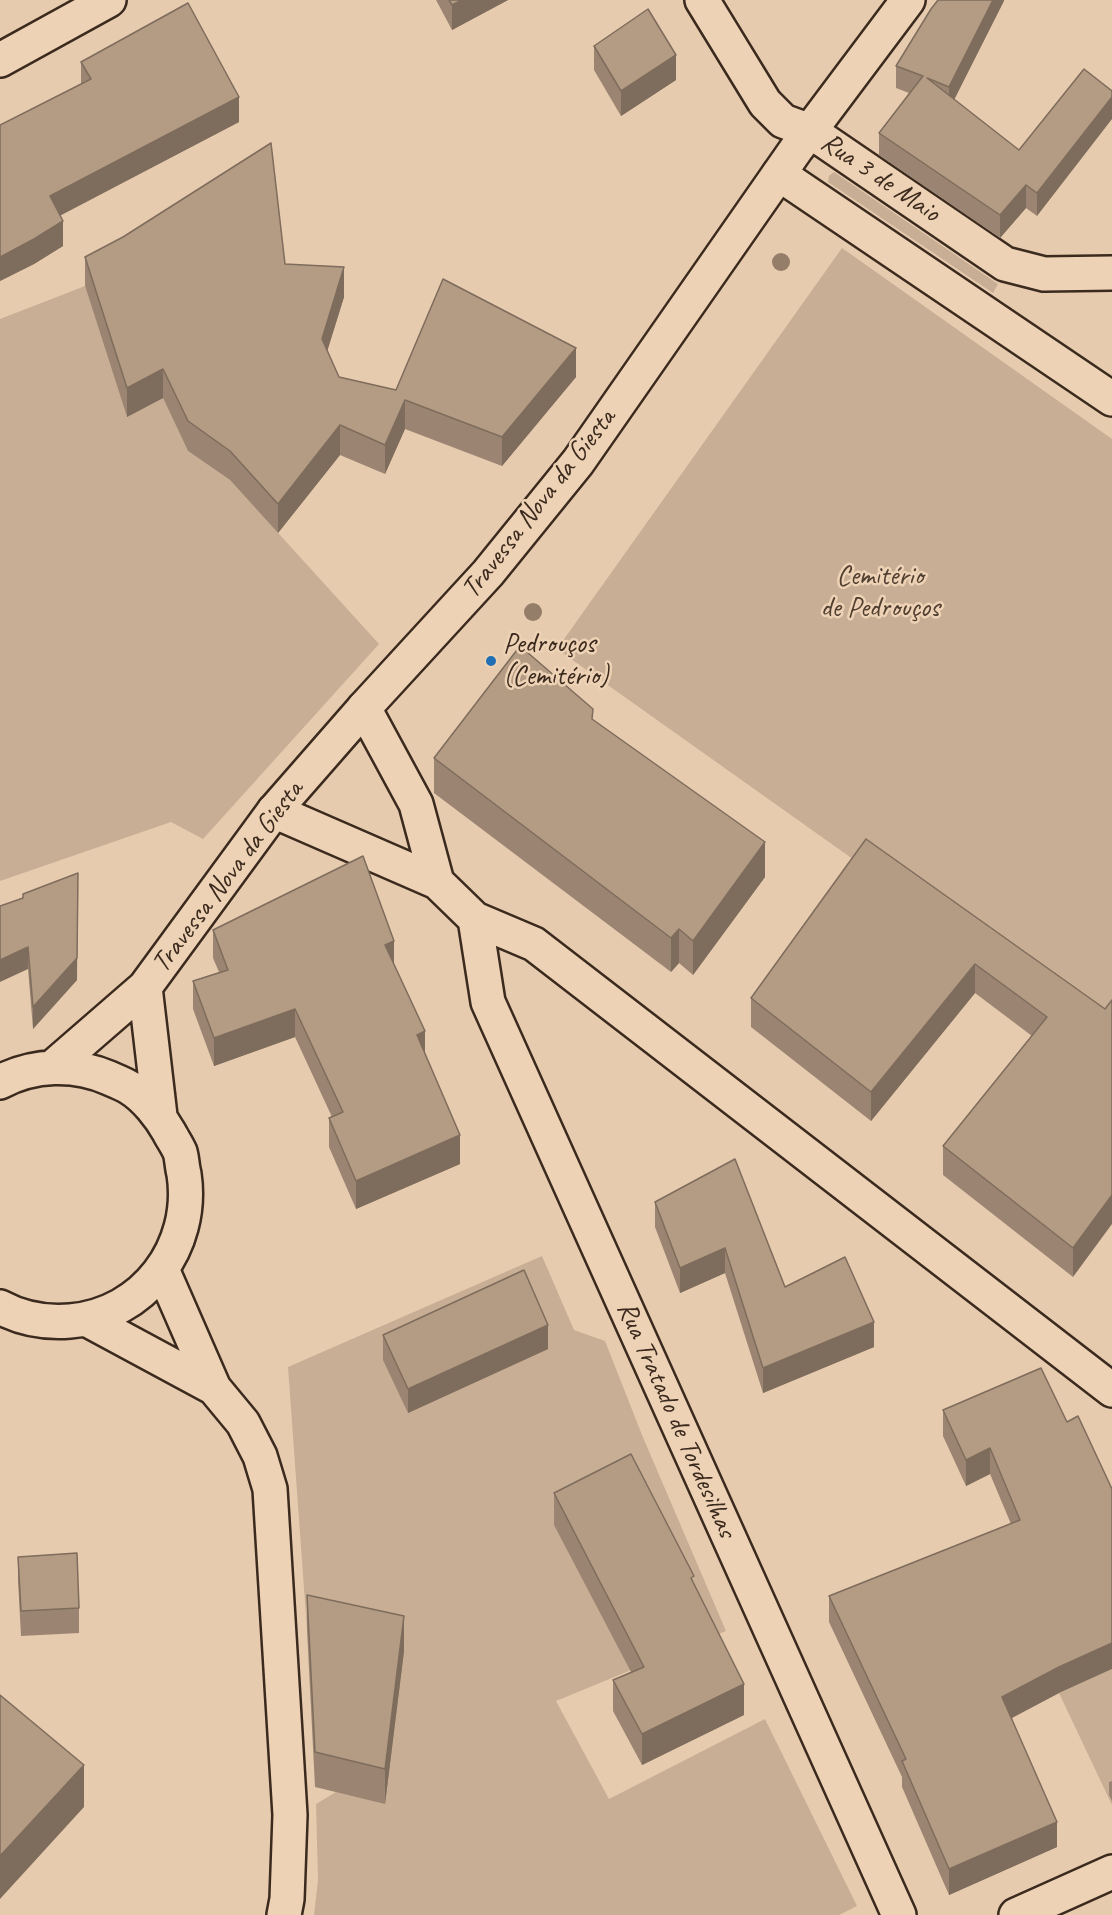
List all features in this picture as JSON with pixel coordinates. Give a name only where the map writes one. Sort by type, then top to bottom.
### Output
[{"type":"street","points":[[0,60],[108,0]]},
{"type":"street","name":"Rua 3 de Maio","points":[[702,0],[765,104],[783,121],[810,130],[1005,264],[1044,274],[1112,273]]},
{"type":"street","name":"Travessa Nova da Giesta","points":[[54,1066],[145,987],[274,811],[364,708],[488,573],[578,462],[810,130],[908,0]]},
{"type":"street","points":[[779,174],[1112,399]]},
{"type":"street","points":[[364,708],[416,804],[437,882]]},
{"type":"street","points":[[274,811],[437,882],[475,919],[534,944],[1112,1390]]},
{"type":"street","name":"Rua Tratado de Tordesilhas","points":[[475,919],[488,1002],[899,1915]]},
{"type":"street","name":"Travessa Nova da Giesta","points":[[145,987],[160,1116]]},
{"type":"street","points":[[0,1082],[16,1074],[54,1066],[94,1071],[131,1088],[160,1116],[180,1152],[187,1192],[181,1233],[162,1269],[141,1292],[115,1310],[86,1320],[50,1322],[14,1315],[0,1307]]},
{"type":"street","points":[[162,1269],[214,1388],[243,1423],[260,1456],[270,1489],[290,1815],[287,1899],[284,1915]]},
{"type":"street","points":[[86,1320],[214,1388]]},
{"type":"street","points":[[1034,1911],[1112,1872]]},
{"type":"green space","points":[[834,172],[998,284],[993,293],[828,182],[829,176]]},
{"type":"green space","name":"Cemitério de Pedrouços","points":[[842,248],[1112,439],[1112,1043],[557,649]]},
{"type":"green space","points":[[85,286],[127,417],[163,398],[188,451],[230,480],[379,644],[203,839],[171,822],[0,881],[0,319]]},
{"type":"green space","points":[[542,1256],[574,1330],[605,1341],[642,1435],[726,1631],[556,1701],[609,1799],[765,1719],[857,1906],[839,1915],[314,1915],[318,1880],[316,1804],[336,1792],[385,1803],[307,1630],[288,1367]]},
{"type":"green space","points":[[1112,1669],[1112,1805],[1059,1693]]},
{"type":"building","points":[[449,0],[462,0],[452,5]]},
{"type":"building","points":[[938,0],[993,0],[949,87],[927,78],[1019,150],[1084,69],[1112,91],[1112,97],[1037,193],[1026,185],[1000,215],[879,133],[923,76],[896,66]]},
{"type":"building","points":[[188,3],[239,97],[50,196],[63,221],[0,257],[0,125],[91,79],[81,62]]},
{"type":"building","points":[[648,9],[676,55],[621,91],[594,46]]},
{"type":"building","points":[[271,143],[285,264],[344,267],[322,339],[339,377],[396,390],[443,279],[576,348],[502,437],[405,400],[385,445],[340,425],[278,504],[230,451],[188,421],[163,369],[127,388],[85,257],[123,237]]},
{"type":"building","points":[[520,646],[593,709],[592,719],[765,842],[693,941],[679,929],[671,938],[434,758]]},
{"type":"building","points":[[866,839],[1105,1009],[1112,1000],[1112,1195],[1073,1248],[943,1146],[1047,1017],[975,964],[871,1092],[751,998]]},
{"type":"building","points":[[363,856],[394,941],[385,945],[425,1031],[417,1035],[460,1135],[356,1181],[329,1118],[343,1112],[295,1009],[214,1038],[193,981],[228,970],[213,930]]},
{"type":"building","points":[[78,873],[77,958],[33,1007],[28,947],[0,960],[0,906],[23,898],[23,894]]},
{"type":"building","points":[[735,1159],[785,1287],[845,1257],[874,1322],[763,1368],[725,1248],[680,1268],[655,1202]]},
{"type":"building","points":[[524,1270],[548,1325],[408,1389],[383,1335]]},
{"type":"building","points":[[1041,1368],[1067,1422],[1078,1416],[1112,1489],[1112,1643],[1059,1667],[1002,1697],[1057,1822],[949,1869],[902,1761],[906,1759],[829,1596],[1020,1520],[990,1448],[966,1460],[943,1410]]},
{"type":"building","points":[[631,1454],[694,1576],[691,1578],[744,1684],[642,1734],[613,1680],[644,1667],[554,1493]]},
{"type":"building","points":[[77,1553],[79,1608],[21,1611],[18,1557]]},
{"type":"building","points":[[307,1595],[404,1616],[385,1769],[315,1752]]},
{"type":"building","points":[[0,1695],[84,1765],[0,1856]]},
{"type":"place","name":"Pedrouços (Cemitério)","points":[[491,661]]}]
